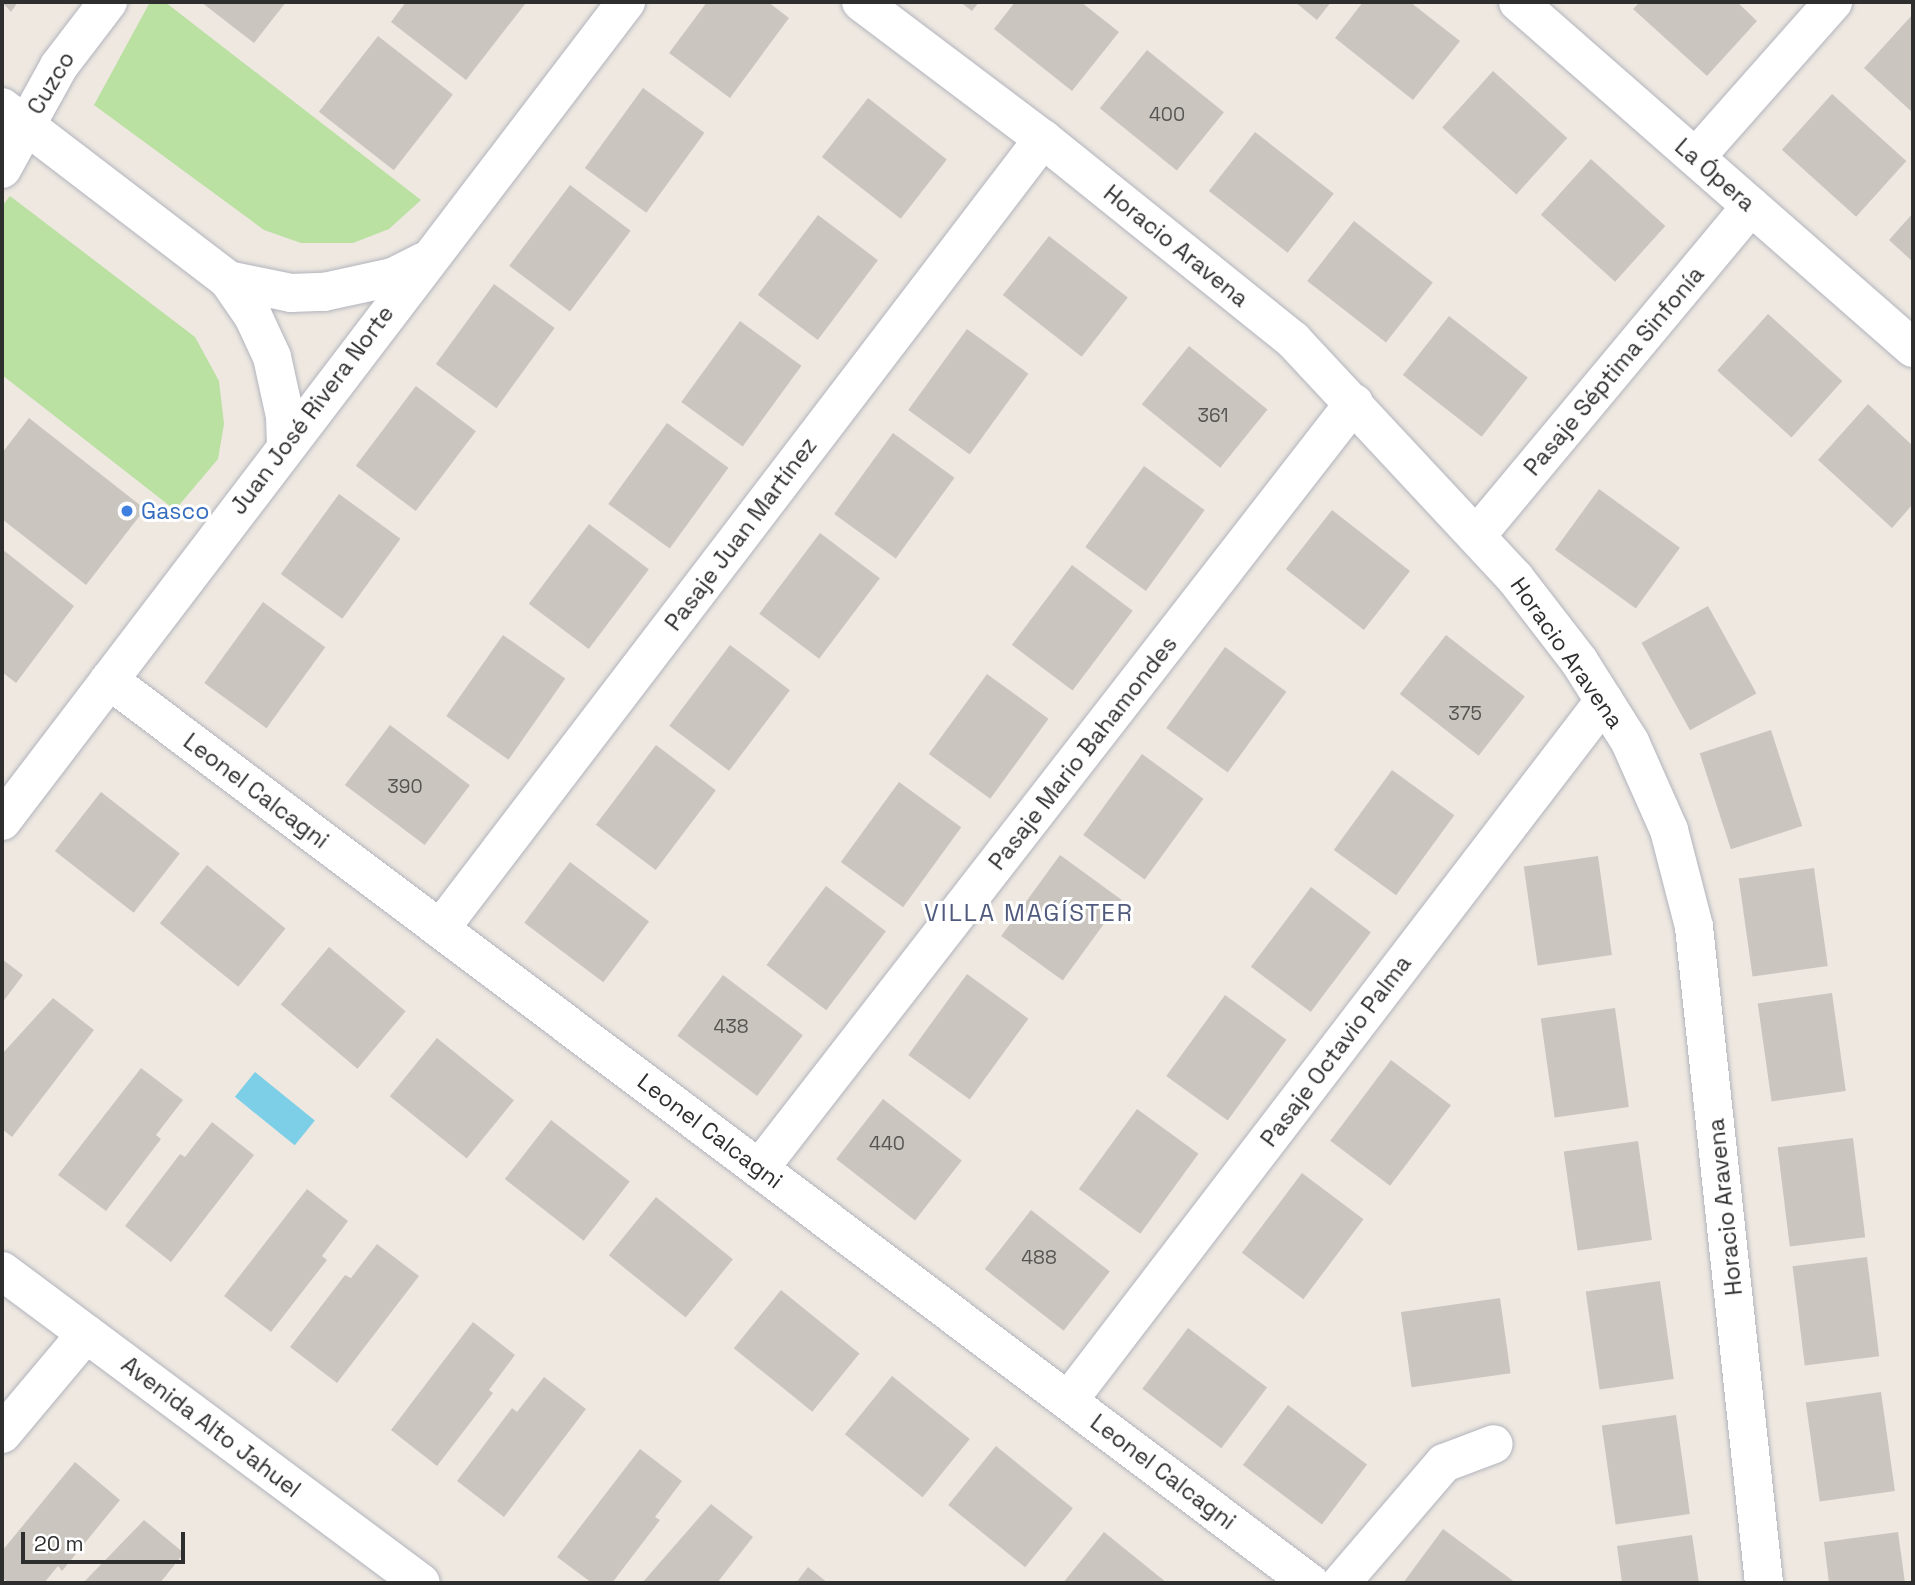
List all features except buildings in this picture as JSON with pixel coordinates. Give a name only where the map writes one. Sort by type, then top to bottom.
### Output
[{"type":"street","name":"Cuzco","points":[[2,169],[14,116],[59,66],[107,2]]},
{"type":"street","name":"Juan José Rivera Norte","points":[[2,821],[425,261],[626,2]]},
{"type":"street","name":"Horacio Aravena","points":[[861,2],[1043,139],[1293,340],[1477,535],[1551,622],[1630,742],[1670,830],[1694,928],[1764,1583]]},
{"type":"street","name":"La Ópera","points":[[1518,2],[1913,348]]},
{"type":"street","points":[[1696,157],[1833,2]]},
{"type":"street","points":[[14,116],[228,280],[253,316],[272,357],[285,416],[286,446]]},
{"type":"street","name":"Pasaje Juan Martínez","points":[[440,929],[1043,139]]},
{"type":"street","name":"Pasaje Séptima Sinfonía","points":[[1477,535],[1751,206]]},
{"type":"street","points":[[228,280],[291,293],[324,292],[393,277],[425,261]]},
{"type":"street","name":"Pasaje Mario Bahamondes","points":[[759,1169],[1354,402]]},
{"type":"street","name":"Leonel Calcagni","points":[[109,680],[1310,1583]]},
{"type":"street","name":"Pasaje Octavio Palma","points":[[1068,1401],[1604,701]]},
{"type":"street","name":"Avenida Alto Jahuel","points":[[2,1270],[421,1583]]},
{"type":"street","points":[[2,1434],[86,1334]]},
{"type":"street","points":[[1341,1583],[1444,1463],[1494,1444]]},
{"type":"green space","points":[[150,2],[165,2],[421,200],[389,229],[353,243],[301,243],[264,230],[94,105]]},
{"type":"green space","points":[[10,196],[195,337],[219,381],[224,424],[218,459],[175,510],[2,375],[2,206]]},
{"type":"water","points":[[255,1072],[315,1120],[295,1145],[235,1097]]},
{"type":"place","name":"Gasco","points":[[127,511]]},
{"type":"district","name":"VILLA MAGÍSTER","points":[[1029,913]]}]
